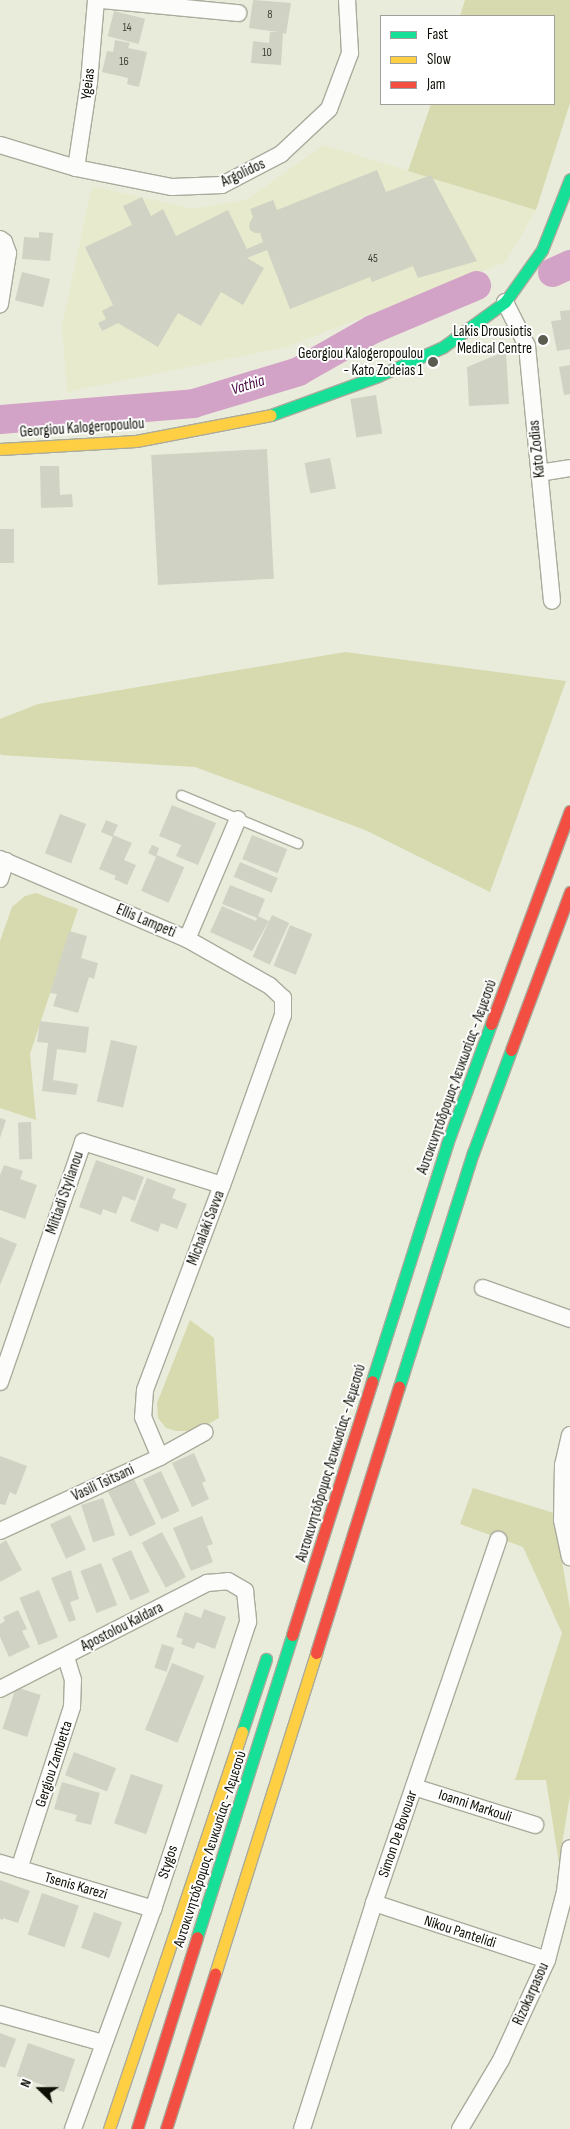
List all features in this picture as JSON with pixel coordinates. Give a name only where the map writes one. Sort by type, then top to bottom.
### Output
[{"type":"main road","name":"Georgiou Kalogeropoulou","points":[[0,448],[136,441],[270,415],[378,376],[443,347],[505,302],[542,250],[570,179]]},
{"type":"main road","name":"Αυτοκινητόδρομος Λευκωσίας - Λεμεσού","points":[[137,2129],[239,1810],[447,1144],[570,811]]},
{"type":"main road","points":[[166,2129],[210,1996],[473,1153],[570,892]]},
{"type":"main road","points":[[350,1410],[388,1296],[447,1144]]},
{"type":"main road","points":[[109,2129],[271,1646]]},
{"type":"main road","points":[[114,2129],[239,1810]]},
{"type":"main road","points":[[193,2081],[210,1996]]},
{"type":"street","name":"Ygeias","points":[[76,168],[89,82],[96,0]]},
{"type":"street","points":[[102,0],[238,12]]},
{"type":"street","name":"Argolidos","points":[[0,145],[76,168],[172,187],[222,186],[281,154],[329,109],[350,53],[347,0]]},
{"type":"street","points":[[0,239],[4,242],[8,253],[0,304]]},
{"type":"street","name":"Kato Zodias","points":[[505,302],[527,346],[552,601]]},
{"type":"street","points":[[539,472],[570,468]]},
{"type":"street","points":[[187,939],[238,819]]},
{"type":"street","points":[[0,879],[3,860]]},
{"type":"street","name":"Ellis Lampeti","points":[[3,860],[187,939],[270,986],[283,998]]},
{"type":"street","name":"Michalaki Savva","points":[[160,1457],[143,1417],[145,1390],[283,1015],[283,998]]},
{"type":"street","name":"Miltiadi Stylianou","points":[[0,1382],[83,1142],[222,1185]]},
{"type":"street","points":[[483,1288],[570,1319]]},
{"type":"street","name":"Vasili Tsitsani","points":[[0,1531],[160,1457],[205,1432]]},
{"type":"street","points":[[570,1435],[563,1465],[562,1520],[570,1557]]},
{"type":"street","name":"Simon De Bovouar","points":[[302,2129],[374,1904],[498,1540]]},
{"type":"street","name":"Apostolou Kaldara","points":[[0,1688],[66,1657],[207,1583],[228,1581],[245,1591]]},
{"type":"street","name":"Stygos","points":[[73,2129],[153,1909],[248,1622],[245,1591]]},
{"type":"street","name":"Gergiou Zambetta","points":[[19,1869],[72,1707],[74,1680],[66,1657]]},
{"type":"street","name":"Ioanni Markouli","points":[[414,1787],[535,1825]]},
{"type":"street","name":"Rizokarpasou","points":[[460,2129],[501,2060],[547,1960],[565,1892],[570,1848]]},
{"type":"street","name":"Tsenis Karezi","points":[[0,1863],[153,1909]]},
{"type":"street","name":"Nikou Pantelidi","points":[[374,1904],[547,1960]]},
{"type":"street","points":[[0,2014],[103,2043]]},
{"type":"lane","points":[[181,795],[297,843]]},
{"type":"shaded area","points":[[465,0],[570,0],[570,103],[536,210],[408,171],[431,105],[555,105],[555,15],[460,15]]},
{"type":"shaded area","points":[[324,145],[536,210],[506,262],[286,347],[67,392],[62,326],[92,186],[193,209],[246,200]]},
{"type":"shaded area","points":[[345,652],[566,681],[490,892],[365,830],[195,767],[1,755],[0,753],[0,719],[38,704]]},
{"type":"shaded area","points":[[36,893],[78,909],[30,1054],[36,1120],[0,1108],[0,941],[12,907],[25,896]]},
{"type":"shaded area","points":[[190,1320],[214,1338],[219,1418],[196,1431],[176,1431],[166,1428],[158,1418],[157,1403]]},
{"type":"shaded area","points":[[473,1488],[554,1513],[570,1609],[570,1795],[559,1863],[546,1780],[515,1780],[562,1633],[523,1547],[460,1524]]},
{"type":"building","points":[[253,0],[291,3],[286,34],[283,33],[281,65],[251,63],[253,41],[269,43],[270,32],[278,32],[249,28]]},
{"type":"building","points":[[114,11],[145,19],[139,44],[108,36]]},
{"type":"building","points":[[115,40],[130,43],[128,48],[147,52],[139,87],[127,84],[128,78],[102,72],[107,51],[113,52]]},
{"type":"building","points":[[377,170],[386,192],[431,175],[477,261],[418,278],[413,266],[372,282],[370,277],[290,309],[267,250],[247,258],[264,268],[243,305],[221,292],[201,326],[178,313],[158,347],[118,323],[102,331],[98,323],[106,319],[102,311],[113,305],[85,247],[132,225],[123,206],[142,197],[151,216],[163,209],[176,236],[228,210],[247,249],[263,242],[260,233],[250,230],[249,224],[253,217],[250,209],[273,200],[277,210]]},
{"type":"building","points":[[39,232],[53,233],[50,261],[22,259],[24,237],[39,238]]},
{"type":"building","points":[[22,272],[50,279],[43,307],[15,300]]},
{"type":"building","points":[[570,310],[570,349],[557,351],[551,321],[561,320],[560,311]]},
{"type":"building","points":[[506,351],[509,404],[469,406],[467,367]]},
{"type":"building","points":[[570,365],[570,394],[564,395],[559,367]]},
{"type":"building","points":[[376,395],[382,434],[356,438],[350,399]]},
{"type":"building","points":[[267,449],[274,579],[158,585],[151,455]]},
{"type":"building","points":[[330,458],[336,488],[310,493],[304,463]]},
{"type":"building","points":[[40,466],[59,466],[60,495],[72,494],[73,507],[41,508]]},
{"type":"building","points":[[0,529],[14,529],[14,563],[0,563]]},
{"type":"building","points":[[172,805],[216,823],[198,865],[176,856],[181,845],[159,836]]},
{"type":"building","points":[[60,814],[86,824],[71,863],[45,853]]},
{"type":"building","points":[[106,820],[118,825],[113,835],[132,843],[124,860],[136,865],[127,885],[114,879],[116,876],[99,869],[113,837],[101,832]]},
{"type":"building","points":[[252,835],[287,849],[277,873],[242,859]]},
{"type":"building","points":[[152,845],[159,848],[156,857],[148,853]]},
{"type":"building","points":[[157,855],[184,867],[169,903],[141,891]]},
{"type":"building","points":[[240,862],[278,878],[271,893],[234,877]]},
{"type":"building","points":[[230,885],[265,899],[258,916],[269,921],[252,951],[210,932],[222,906],[256,921],[257,918],[222,904]]},
{"type":"building","points":[[272,915],[289,923],[270,965],[253,957]]},
{"type":"building","points":[[290,925],[312,934],[296,975],[274,966]]},
{"type":"building","points":[[69,931],[87,936],[81,958],[98,963],[94,979],[89,977],[78,1013],[53,1006],[57,994],[50,993]]},
{"type":"building","points":[[40,1021],[89,1027],[86,1053],[57,1049],[53,1080],[78,1084],[76,1095],[42,1091],[48,1043],[37,1042]]},
{"type":"building","points":[[111,1040],[137,1046],[123,1107],[97,1101]]},
{"type":"building","points":[[0,1118],[6,1120],[0,1138]]},
{"type":"building","points":[[18,1122],[31,1122],[32,1159],[19,1159]]},
{"type":"building","points":[[96,1160],[144,1177],[135,1201],[123,1196],[116,1214],[103,1209],[101,1215],[79,1207]]},
{"type":"building","points":[[4,1165],[23,1171],[20,1179],[37,1185],[25,1219],[0,1210],[0,1175]]},
{"type":"building","points":[[147,1178],[176,1189],[172,1198],[187,1204],[177,1229],[161,1223],[158,1232],[130,1221]]},
{"type":"building","points":[[0,1237],[17,1244],[0,1285]]},
{"type":"building","points":[[194,1453],[206,1481],[202,1483],[209,1499],[192,1507],[172,1463]]},
{"type":"building","points":[[0,1456],[27,1466],[16,1495],[10,1492],[5,1505],[0,1504]]},
{"type":"building","points":[[161,1471],[180,1511],[161,1519],[143,1479]]},
{"type":"building","points":[[134,1479],[156,1524],[130,1537],[108,1492]]},
{"type":"building","points":[[103,1498],[115,1535],[93,1542],[81,1505]]},
{"type":"building","points":[[70,1515],[86,1549],[66,1559],[50,1524]]},
{"type":"building","points":[[202,1516],[213,1544],[207,1546],[213,1562],[191,1571],[173,1528]]},
{"type":"building","points":[[162,1532],[186,1577],[166,1588],[142,1543]]},
{"type":"building","points":[[6,1540],[22,1570],[0,1582],[0,1544]]},
{"type":"building","points":[[131,1550],[150,1592],[131,1601],[112,1559]]},
{"type":"building","points":[[101,1563],[117,1605],[97,1613],[80,1571]]},
{"type":"building","points":[[71,1570],[79,1599],[70,1602],[76,1620],[69,1622],[51,1578]]},
{"type":"building","points":[[39,1590],[58,1637],[39,1645],[20,1598]]},
{"type":"building","points":[[204,1609],[226,1617],[215,1649],[197,1642],[194,1649],[181,1644],[183,1639],[176,1637],[185,1612],[201,1618]]},
{"type":"building","points":[[18,1610],[27,1629],[22,1631],[30,1647],[9,1657],[0,1637],[0,1624],[5,1621],[3,1617]]},
{"type":"building","points":[[162,1644],[174,1648],[167,1672],[154,1668]]},
{"type":"building","points":[[172,1663],[204,1676],[177,1743],[145,1730]]},
{"type":"building","points":[[16,1687],[41,1695],[27,1737],[2,1729]]},
{"type":"building","points":[[74,1752],[116,1768],[107,1791],[65,1775]]},
{"type":"building","points":[[131,1774],[163,1785],[146,1834],[114,1823]]},
{"type":"building","points":[[62,1782],[100,1793],[91,1825],[75,1821],[77,1815],[54,1809]]},
{"type":"building","points":[[0,1880],[30,1891],[18,1923],[3,1918],[3,1920],[0,1919]]},
{"type":"building","points":[[42,1893],[79,1906],[65,1947],[28,1935]]},
{"type":"building","points":[[94,1912],[122,1922],[109,1958],[81,1948]]},
{"type":"building","points":[[0,2033],[16,2039],[5,2068],[0,2066]]},
{"type":"building","points":[[28,2043],[75,2059],[64,2092],[17,2076]]},
{"type":"waterway","name":"Vathia","points":[[552,272],[570,264]]},
{"type":"waterway","name":"Vathia","points":[[0,419],[193,403],[298,371],[372,329],[476,285]]},
{"type":"traffic: fast","points":[[271,415],[378,376],[443,347],[505,302],[542,250],[570,179]]},
{"type":"traffic: fast","points":[[372,1381],[447,1144],[491,1024]]},
{"type":"traffic: fast","points":[[399,1387],[473,1153],[511,1050]]},
{"type":"traffic: fast","points":[[197,1937],[292,1635]]},
{"type":"traffic: fast","points":[[242,1732],[266,1659]]},
{"type":"traffic: slow","points":[[0,449],[136,441],[271,415]]},
{"type":"traffic: slow","points":[[215,1974],[316,1653]]},
{"type":"traffic: slow","points":[[109,2129],[242,1732]]},
{"type":"traffic: jam","points":[[491,1024],[570,811]]},
{"type":"traffic: jam","points":[[511,1050],[570,892]]},
{"type":"traffic: jam","points":[[292,1635],[372,1381]]},
{"type":"traffic: jam","points":[[316,1653],[399,1387]]},
{"type":"traffic: jam","points":[[137,2129],[197,1937]]},
{"type":"traffic: jam","points":[[166,2129],[215,1974]]},
{"type":"place","name":"Lakis Drousiotis Medical Centre","points":[[543,340]]},
{"type":"place","name":"Georgiou Kalogeropoulou - Kato Zodeias 1","points":[[433,362]]}]
